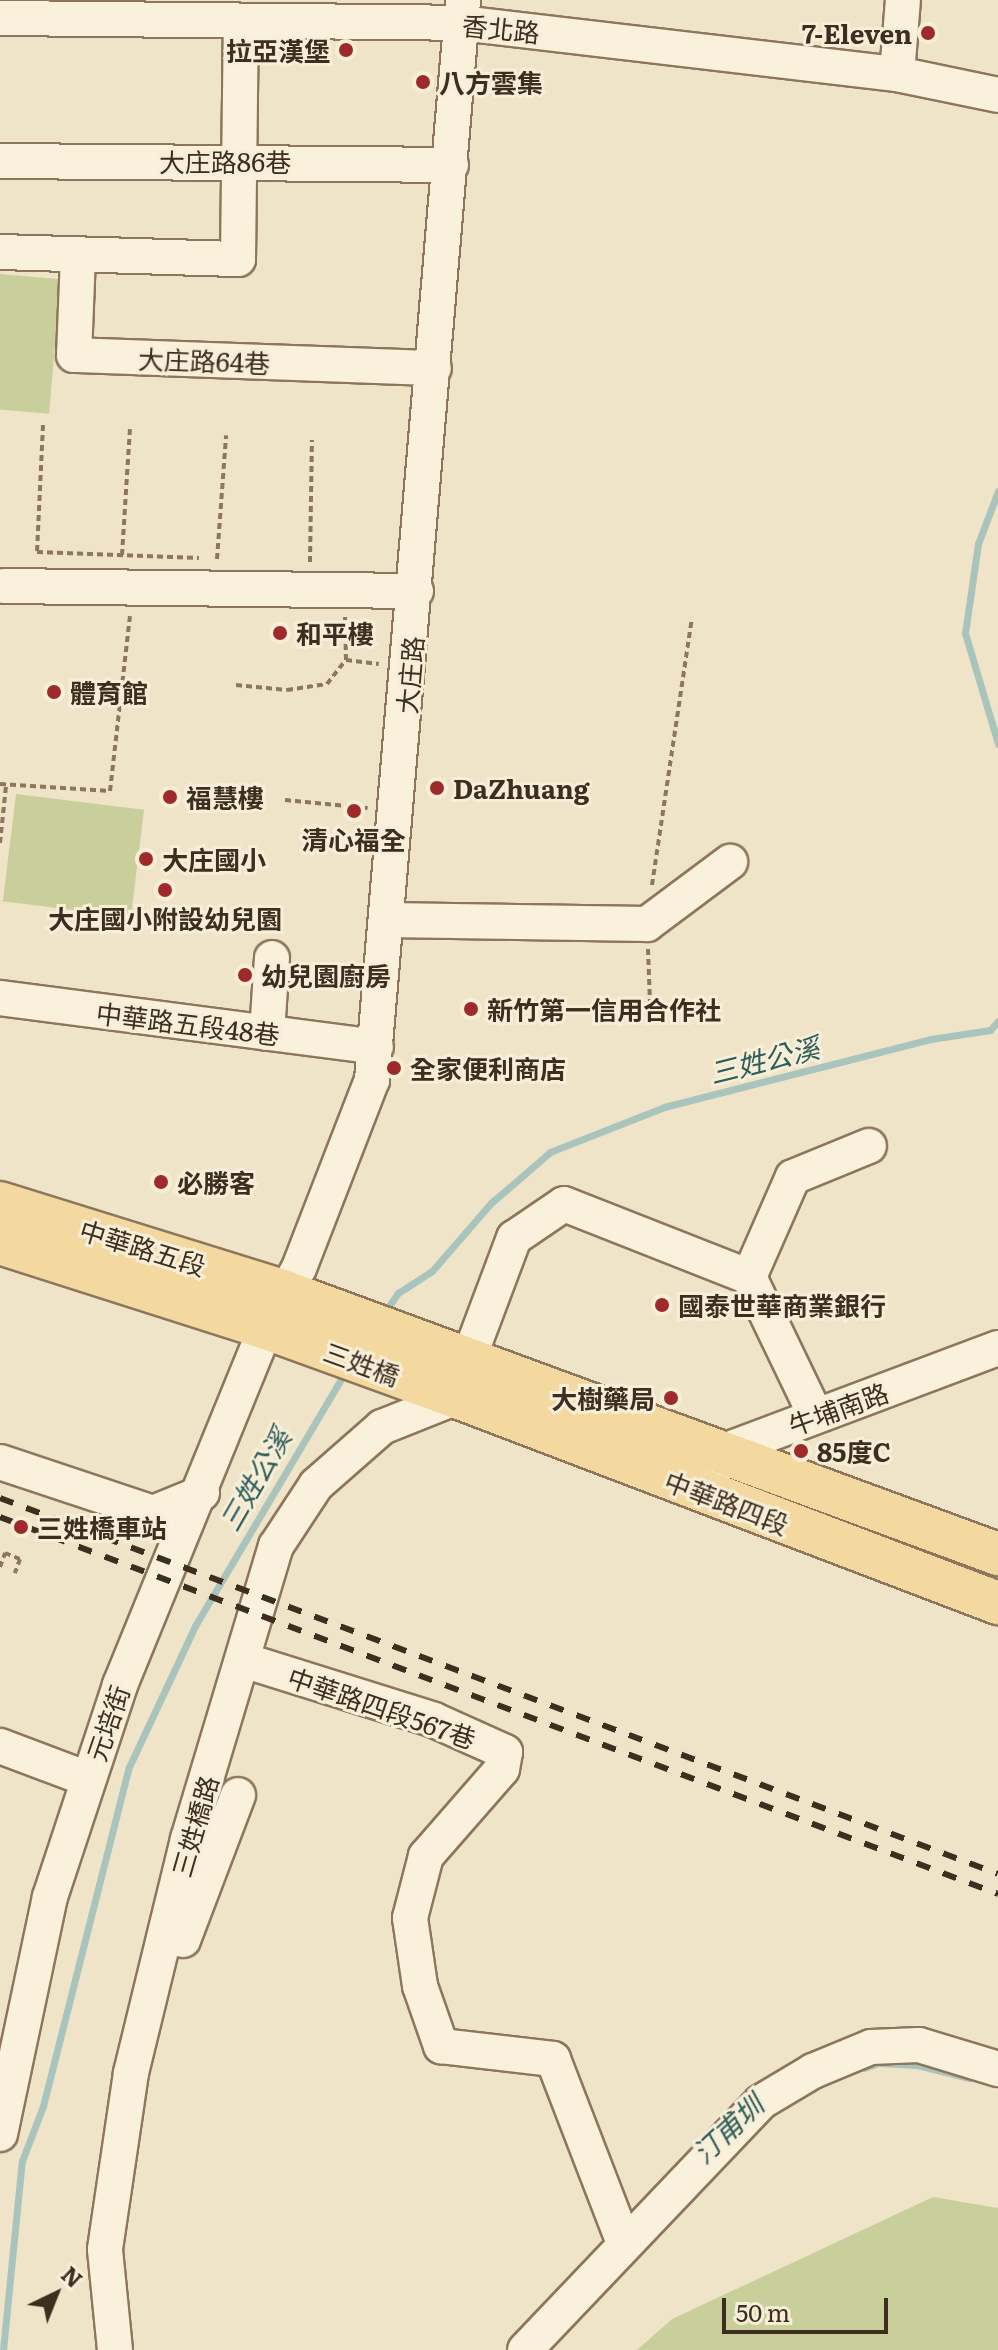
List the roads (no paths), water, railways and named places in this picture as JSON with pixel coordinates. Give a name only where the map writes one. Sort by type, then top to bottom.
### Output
[{"type":"main road","name":"中華路五段","points":[[0,1203],[285,1292]]},
{"type":"main road","name":"中華路五段","points":[[0,1243],[266,1328]]},
{"type":"main road","name":"三姓橋","points":[[285,1292],[462,1380]]},
{"type":"main road","name":"三姓橋","points":[[266,1328],[462,1380]]},
{"type":"main road","name":"中華路四段","points":[[462,1380],[724,1451],[998,1554]]},
{"type":"main road","name":"中華路四段","points":[[462,1380],[702,1493],[998,1603]]},
{"type":"street","points":[[897,74],[903,0]]},
{"type":"street","name":"香北路","points":[[0,18],[116,9],[241,21],[463,12],[897,74],[998,95]]},
{"type":"street","name":"大庄路","points":[[266,1328],[285,1292],[372,1080],[398,811],[463,12]]},
{"type":"street","points":[[0,252],[238,259],[241,21]]},
{"type":"street","name":"大庄路86巷","points":[[0,161],[451,165]]},
{"type":"street","name":"大庄路64巷","points":[[78,256],[74,355],[434,368]]},
{"type":"street","points":[[4,586],[132,590],[416,591]]},
{"type":"street","points":[[388,920],[647,924],[730,862]]},
{"type":"street","points":[[267,1033],[272,958]]},
{"type":"street","name":"中華路五段48巷","points":[[0,998],[376,1047]]},
{"type":"street","points":[[749,1277],[793,1177],[869,1146]]},
{"type":"street","points":[[462,1380],[514,1238],[564,1204],[749,1277],[816,1416]]},
{"type":"street","name":"元培街","points":[[0,2134],[8,2059],[50,1897],[88,1779],[120,1685],[202,1493],[266,1328]]},
{"type":"street","name":"牛埔南路","points":[[724,1451],[998,1348]]},
{"type":"street","name":"三姓橋路","points":[[115,2350],[105,2249],[140,2036],[188,1839],[276,1546],[316,1485],[382,1427],[462,1380]]},
{"type":"street","points":[[702,1493],[724,1451]]},
{"type":"street","points":[[0,1462],[153,1513],[202,1493]]},
{"type":"street","name":"中華路四段567巷","points":[[243,1660],[434,1720],[505,1752],[502,1769],[426,1856],[410,1918],[420,1986],[441,2046],[553,2059],[624,2243]]},
{"type":"street","points":[[0,1746],[88,1779]]},
{"type":"street","points":[[140,2036],[150,2028],[166,1990],[238,1795]]},
{"type":"street","points":[[525,2350],[761,2102],[813,2071],[871,2047],[919,2045],[998,2069]]},
{"type":"waterway","name":"三姓公溪","points":[[998,491],[978,544],[965,633],[998,744]]},
{"type":"waterway","name":"三姓公溪","points":[[383,1315],[398,1293],[432,1271],[491,1203],[550,1152],[664,1107],[931,1039],[990,1030],[998,1021]]},
{"type":"waterway","name":"三姓公溪","points":[[3,2350],[22,2161],[43,2106],[129,1767],[195,1626],[345,1372]]},
{"type":"waterway","name":"汀甫圳","points":[[864,2068],[878,2063],[917,2065],[969,2078]]},
{"type":"railway","points":[[0,1498],[998,1874]]},
{"type":"railway","points":[[0,1517],[998,1894]]},
{"type":"place","name":"7-Eleven","points":[[928,33]]},
{"type":"place","name":"拉亞漢堡","points":[[346,50]]},
{"type":"place","name":"八方雲集","points":[[423,82]]},
{"type":"place","name":"和平樓","points":[[280,633]]},
{"type":"place","name":"體育館","points":[[54,692]]},
{"type":"place","name":"DaZhuang","points":[[437,788]]},
{"type":"place","name":"福慧樓","points":[[170,797]]},
{"type":"place","name":"清心福全","points":[[354,811]]},
{"type":"place","name":"大庄國小","points":[[146,859]]},
{"type":"place","name":"大庄國小附設幼兒園","points":[[165,890]]},
{"type":"place","name":"幼兒園廚房","points":[[245,975]]},
{"type":"place","name":"新竹第一信用合作社","points":[[471,1009]]},
{"type":"place","name":"全家便利商店","points":[[394,1068]]},
{"type":"place","name":"必勝客","points":[[161,1182]]},
{"type":"place","name":"國泰世華商業銀行","points":[[662,1305]]},
{"type":"place","name":"大樹藥局","points":[[671,1398]]},
{"type":"place","name":"85度C","points":[[801,1451]]},
{"type":"place","name":"三姓橋車站","points":[[21,1527]]}]
